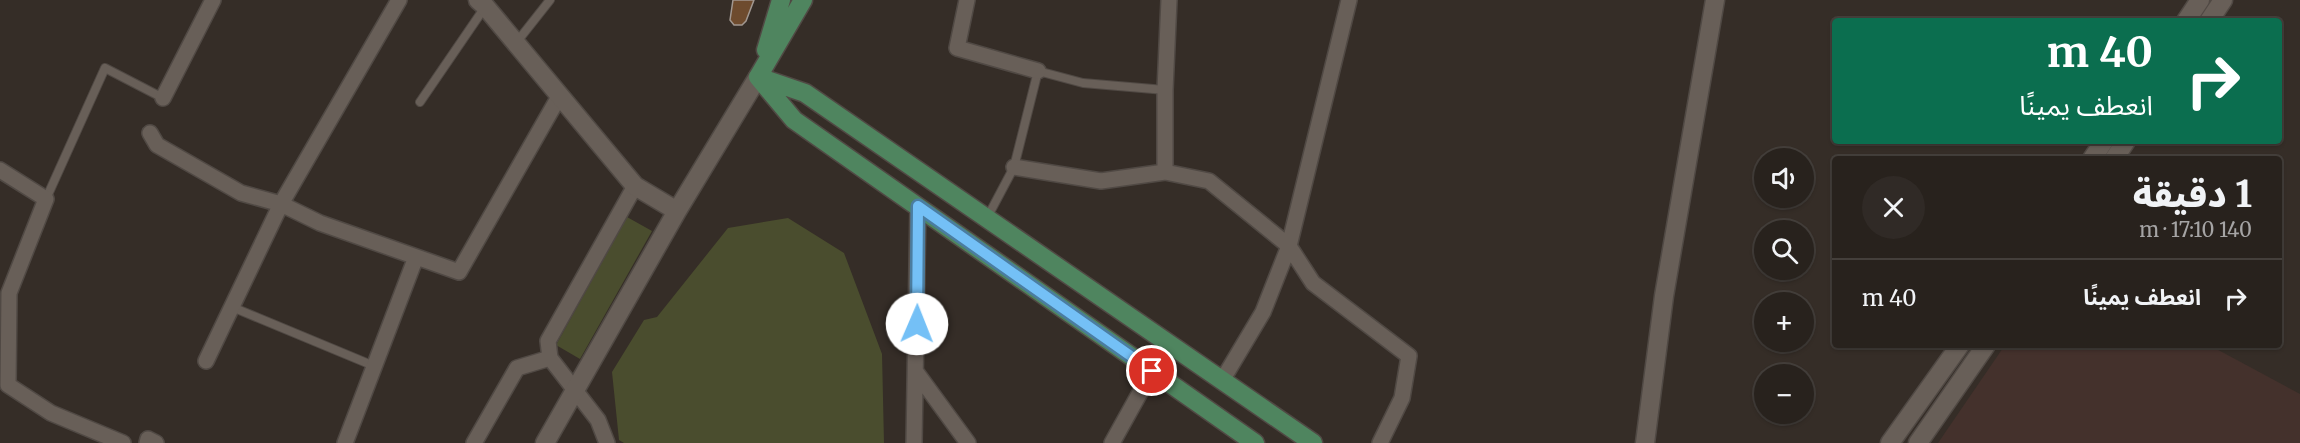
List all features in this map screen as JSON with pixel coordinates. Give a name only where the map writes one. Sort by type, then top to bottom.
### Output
[{"type":"main road","points":[[758,77],[781,0]]},
{"type":"main road","points":[[545,443],[677,211],[803,0]]},
{"type":"main road","points":[[1645,443],[1664,296],[1715,0]]},
{"type":"main road","points":[[2188,18],[2200,0]]},
{"type":"main road","points":[[2211,18],[2223,0]]},
{"type":"main road","points":[[482,3],[634,186],[677,211]]},
{"type":"main road","points":[[758,77],[794,120],[1255,443]]},
{"type":"main road","points":[[758,77],[805,93],[1313,443]]},
{"type":"main road","points":[[1890,443],[1958,348]]},
{"type":"main road","points":[[1918,443],[1984,348]]},
{"type":"street","points":[[163,98],[213,0]]},
{"type":"street","points":[[206,361],[281,204],[399,0]]},
{"type":"street","points":[[967,0],[957,48],[1038,71]]},
{"type":"street","points":[[1165,172],[1165,90],[1169,0]]},
{"type":"street","points":[[1223,379],[1263,312],[1289,246],[1349,0]]},
{"type":"street","points":[[150,133],[157,145],[241,193],[281,204],[320,223],[459,272],[560,95]]},
{"type":"street","points":[[1014,167],[1101,181],[1165,172],[1209,181],[1289,246],[1313,283],[1409,356],[1402,398],[1380,443]]},
{"type":"street","points":[[0,170],[46,199],[9,293],[8,385],[51,413],[123,443]]},
{"type":"street","points":[[607,443],[598,420],[550,358],[548,341],[634,186]]},
{"type":"street","points":[[914,443],[918,206]]},
{"type":"street","points":[[345,443],[416,257]]},
{"type":"street","points":[[474,443],[517,368],[550,358]]},
{"type":"street","points":[[1112,443],[1152,371]]},
{"type":"street","points":[[916,372],[968,443]]},
{"type":"street","points":[[147,443],[148,439],[156,443]]},
{"type":"lane","points":[[516,43],[550,0]]},
{"type":"lane","points":[[420,102],[482,3]]},
{"type":"lane","points":[[46,199],[105,68],[163,98]]},
{"type":"lane","points":[[987,218],[1014,167],[1038,71],[1083,83],[1165,90]]},
{"type":"lane","points":[[232,307],[374,366]]},
{"type":"shaded area","points":[[2003,348],[2215,348],[2300,394],[2300,443],[1938,443]]},
{"type":"green space","points":[[627,217],[652,231],[580,359],[556,345]]},
{"type":"green space","points":[[788,218],[844,253],[882,354],[884,443],[624,443],[619,440],[612,372],[644,320],[657,317],[728,228]]},
{"type":"building","points":[[733,0],[754,0],[746,21],[742,25],[734,25],[730,20]]},
{"type":"route","points":[[917,324],[918,206],[1152,371]]}]
